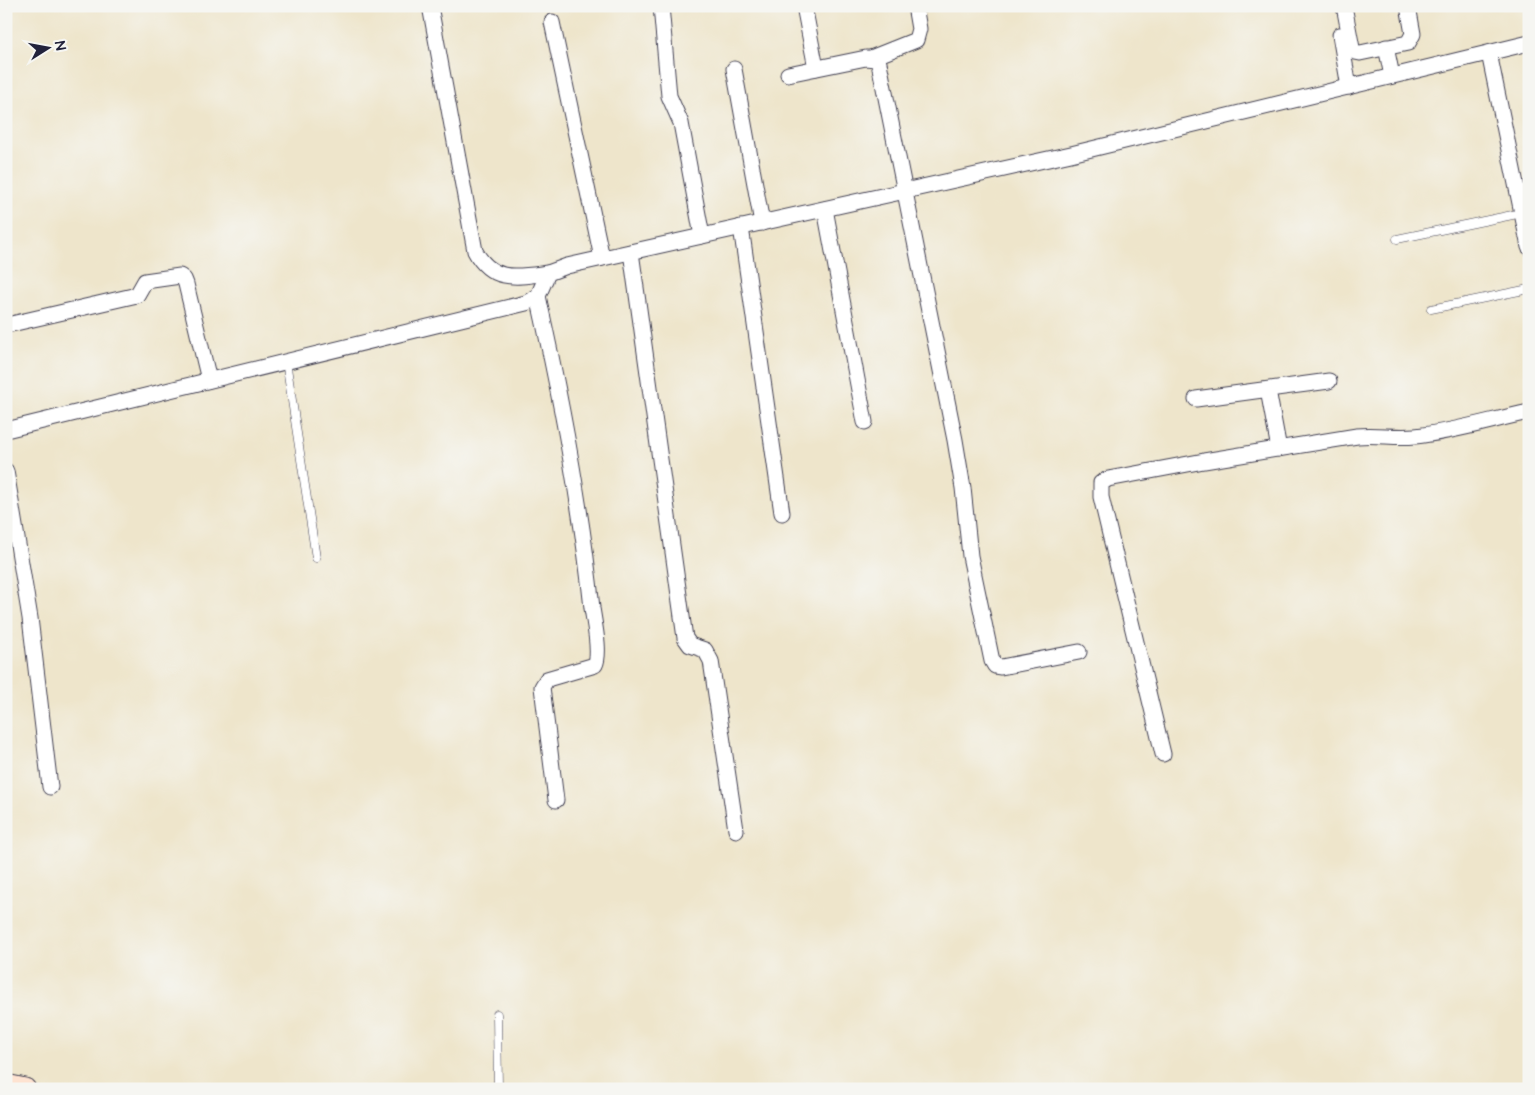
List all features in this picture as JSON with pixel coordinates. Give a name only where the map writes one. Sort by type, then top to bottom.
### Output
[{"type":"main road","points":[[6,1085],[25,1089]]},
{"type":"street","points":[[430,6],[475,251],[482,263],[496,274],[518,277],[548,273],[560,268],[602,258],[1071,154],[1529,43]]},
{"type":"street","points":[[661,6],[669,96],[682,124],[702,236]]},
{"type":"street","points":[[804,6],[816,68]]},
{"type":"street","points":[[788,74],[871,58],[916,40],[919,29],[915,6]]},
{"type":"street","points":[[1334,6],[1349,87]]},
{"type":"street","points":[[1344,6],[1355,52],[1408,43],[1412,38],[1408,6]]},
{"type":"street","points":[[552,22],[602,258]]},
{"type":"street","points":[[1386,47],[1392,76]]},
{"type":"street","points":[[1489,53],[1529,247]]},
{"type":"street","points":[[871,58],[877,61],[880,68],[906,191],[955,440],[963,488],[970,556],[992,661],[995,666],[1001,667],[1079,652]]},
{"type":"street","points":[[734,69],[762,223]]},
{"type":"street","points":[[825,209],[866,422]]},
{"type":"street","points":[[741,228],[782,513]]},
{"type":"street","points":[[631,252],[685,638],[690,645],[705,650],[711,661],[736,830]]},
{"type":"street","points":[[548,273],[538,296],[568,440],[588,573],[597,649],[595,664],[547,679],[542,687],[556,800]]},
{"type":"street","points":[[7,325],[137,295],[145,281],[180,276],[186,284],[209,380]]},
{"type":"street","points":[[6,430],[526,303],[538,296]]},
{"type":"street","points":[[1196,399],[1329,381]]},
{"type":"street","points":[[1268,390],[1280,449]]},
{"type":"street","points":[[1163,754],[1101,497],[1101,483],[1204,461],[1370,435],[1406,437],[1431,434],[1529,412]]},
{"type":"street","points":[[6,471],[30,618],[50,787]]},
{"type":"lane","points":[[1397,239],[1522,212]]},
{"type":"lane","points":[[1431,309],[1529,289]]},
{"type":"lane","points":[[286,361],[316,558]]},
{"type":"lane","points":[[497,1014],[498,1089]]}]
